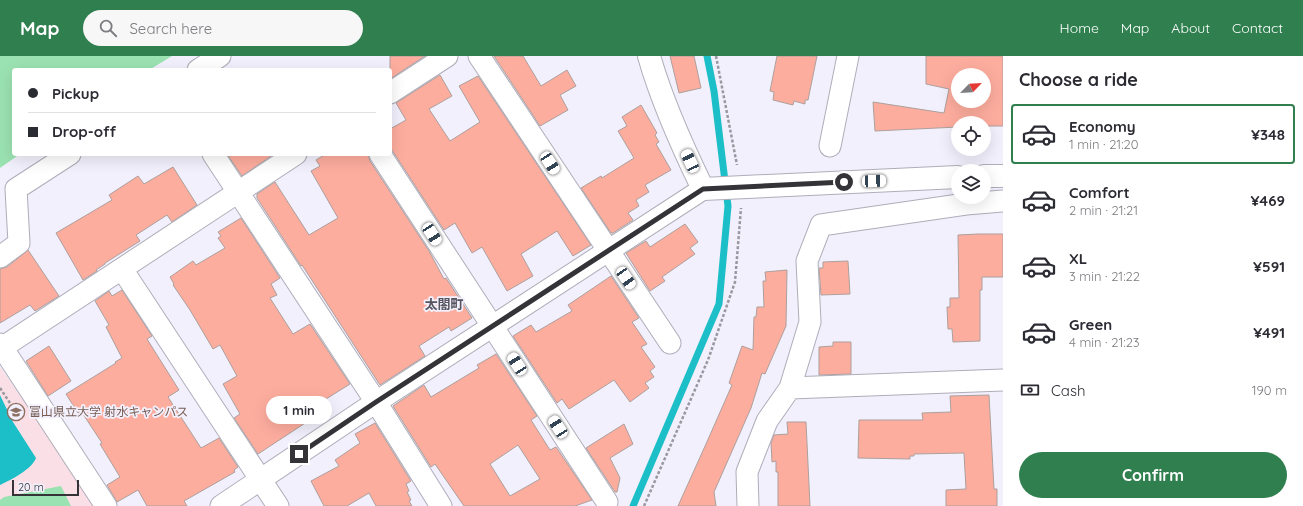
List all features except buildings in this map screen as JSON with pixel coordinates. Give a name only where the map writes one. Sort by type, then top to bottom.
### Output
[{"type":"street","points":[[201,68],[220,56]]},
{"type":"street","points":[[392,92],[447,56]]},
{"type":"street","points":[[479,56],[670,343]]},
{"type":"street","points":[[649,56],[654,74],[676,133],[724,188]]},
{"type":"street","points":[[830,146],[848,56]]},
{"type":"street","points":[[0,257],[19,243],[16,189],[67,156]]},
{"type":"street","points":[[214,156],[376,402],[441,506]]},
{"type":"street","points":[[106,506],[1,346],[122,269],[293,156]]},
{"type":"street","points":[[381,156],[607,502]]},
{"type":"street","points":[[991,176],[1003,176]]},
{"type":"street","points":[[221,506],[376,402],[608,251],[724,188],[951,178]]},
{"type":"street","points":[[748,506],[747,472],[767,421],[790,388],[810,322],[807,261],[821,225],[966,204],[1003,201]]},
{"type":"street","points":[[122,269],[278,506]]},
{"type":"street","points":[[790,388],[1003,380]]},
{"type":"path","points":[[644,506],[708,360],[735,282],[742,210],[724,188],[736,159],[716,56]]},
{"type":"shaded area","name":"富山県立大学 射水キャンパス","points":[[0,367],[64,458],[97,506],[0,506]]},
{"type":"green space","points":[[0,56],[172,56],[152,68],[12,68],[12,156],[17,156],[0,168]]},
{"type":"green space","points":[[61,486],[71,506],[0,506],[0,500],[4,497]]},
{"type":"water","points":[[0,395],[13,422],[36,458],[26,470],[0,485]]},
{"type":"waterway","points":[[633,506],[719,304],[728,206],[714,91],[707,56]]},
{"type":"place","name":"富山県立大学 射水キャンパス","points":[[16,412]]},
{"type":"district","name":"太閤町","points":[[444,304]]},
{"type":"route","points":[[299,454],[376,402],[703,189],[844,182]]}]
